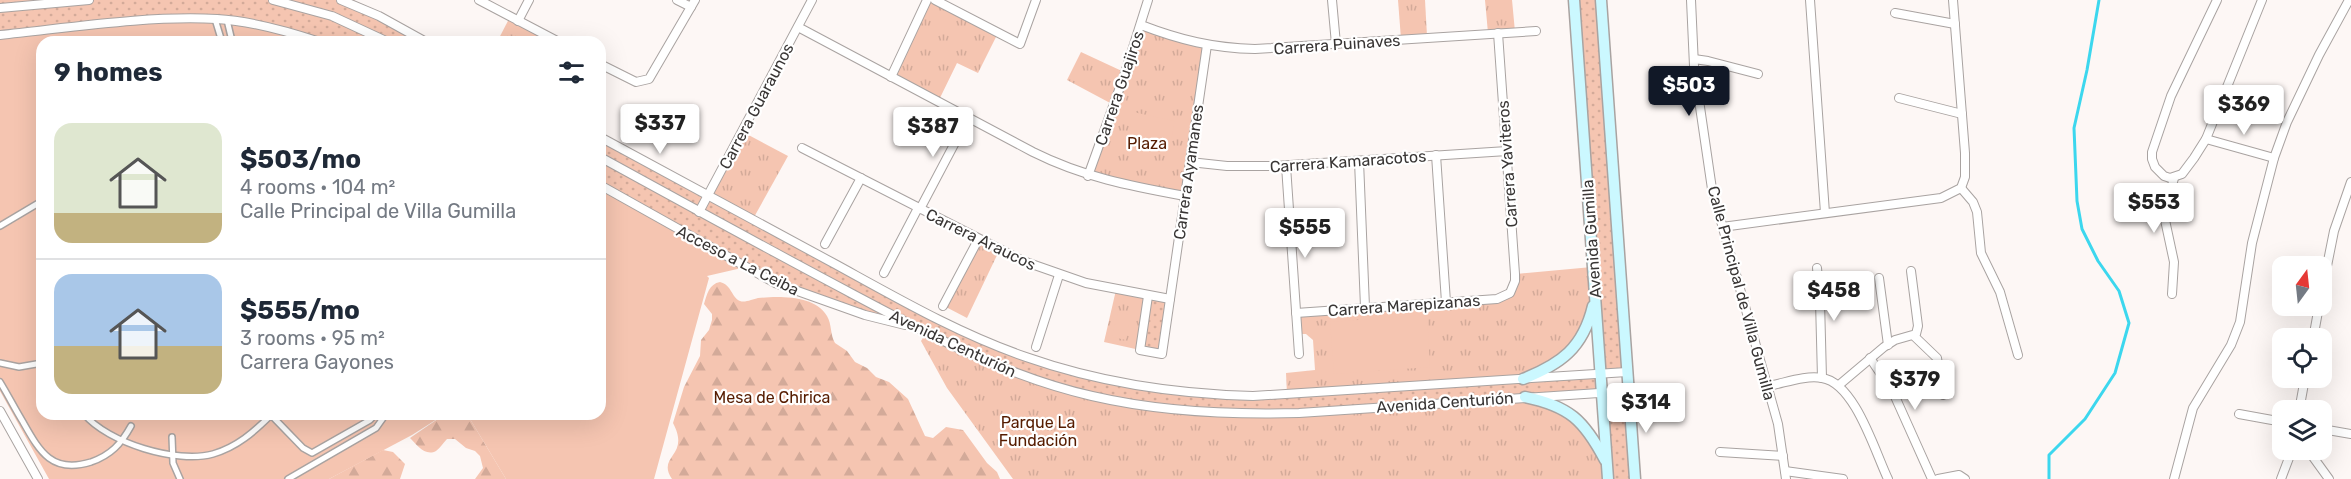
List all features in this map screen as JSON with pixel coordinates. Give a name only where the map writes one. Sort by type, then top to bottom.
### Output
[{"type":"main road","name":"Avenida Gumilla","points":[[1574,0],[1608,479]]},
{"type":"main road","name":"Avenida Gumilla","points":[[1601,0],[1635,479]]},
{"type":"main road","points":[[1523,380],[1548,369],[1571,352],[1585,329],[1595,294]]},
{"type":"main road","points":[[1525,397],[1551,404],[1576,417],[1588,431],[1607,463]]},
{"type":"street","points":[[0,8],[89,0]]},
{"type":"street","points":[[273,0],[289,2],[332,16],[375,36]]},
{"type":"street","points":[[341,0],[415,36]]},
{"type":"street","points":[[354,0],[365,10]]},
{"type":"street","points":[[478,0],[547,36]]},
{"type":"street","points":[[518,21],[530,0]]},
{"type":"street","points":[[606,67],[631,80],[645,81],[653,75],[693,4],[677,0]]},
{"type":"street","name":"Carrera Guaraunos","points":[[699,212],[812,0]]},
{"type":"street","points":[[891,77],[927,0]]},
{"type":"street","points":[[935,0],[1020,44],[1036,0]]},
{"type":"street","name":"Carrera Guajiros","points":[[1088,176],[1148,0]]},
{"type":"street","points":[[1332,0],[1336,44]]},
{"type":"street","name":"Calle Principal de Villa Gumilla","points":[[1691,0],[1694,59],[1712,189],[1778,424],[1785,475]]},
{"type":"street","points":[[1810,0],[1825,213]]},
{"type":"street","points":[[1953,0],[1965,169],[1961,188]]},
{"type":"street","points":[[2217,0],[2170,96],[2152,152],[2152,163],[2157,171],[2167,177],[2174,178],[2182,174],[2206,139],[2262,0]]},
{"type":"street","points":[[2174,479],[2193,408],[2230,345],[2240,322],[2251,250],[2274,158],[2287,122],[2319,55],[2349,0]]},
{"type":"street","points":[[1895,13],[1955,24]]},
{"type":"street","points":[[215,19],[220,36]]},
{"type":"street","points":[[0,35],[140,22],[215,19],[295,35]]},
{"type":"street","points":[[227,20],[231,36]]},
{"type":"street","name":"Carrera Puinaves","points":[[1141,25],[1182,40],[1207,45],[1255,49],[1536,31]]},
{"type":"street","points":[[798,27],[1041,156],[1088,176],[1126,186],[1185,196]]},
{"type":"street","name":"Carrera Yaviteros","points":[[1498,33],[1515,274],[1510,293]]},
{"type":"street","name":"Carrera Ayamanes","points":[[1148,296],[1140,350],[1162,354],[1207,45]]},
{"type":"street","points":[[1694,59],[1758,74]]},
{"type":"street","points":[[1899,98],[1962,114]]},
{"type":"street","points":[[884,273],[968,118]]},
{"type":"street","name":"Avenida Centurión","points":[[606,139],[856,276],[975,337],[1026,357],[1114,382],[1195,393],[1253,396],[1627,372]]},
{"type":"street","points":[[2206,139],[2274,158]]},
{"type":"street","name":"Carrera Araucos","points":[[802,148],[1023,261],[1059,275],[1112,289],[1170,299]]},
{"type":"street","name":"Carrera Kamaracotos","points":[[1190,162],[1227,166],[1286,166],[1507,151]]},
{"type":"street","points":[[1436,155],[1446,302]]},
{"type":"street","name":"Avenida Centurión","points":[[606,160],[917,329],[973,356],[1018,374],[1090,396],[1153,408],[1211,413],[1299,413],[1629,391]]},
{"type":"street","points":[[1359,161],[1365,307]]},
{"type":"street","points":[[1286,166],[1299,354]]},
{"type":"street","points":[[825,244],[861,178]]},
{"type":"street","points":[[2172,294],[2174,262],[2165,220],[2174,178]]},
{"type":"street","points":[[2329,256],[2334,231],[2351,182]]},
{"type":"street","name":"Acceso a La Ceiba","points":[[606,188],[775,283],[865,315],[917,329]]},
{"type":"street","points":[[1722,227],[1941,198],[1961,188]]},
{"type":"street","points":[[1961,188],[1973,202],[1977,213],[1981,253],[2000,291],[2018,355]]},
{"type":"street","points":[[0,226],[36,205]]},
{"type":"street","points":[[943,306],[978,240]]},
{"type":"street","points":[[1817,268],[1821,301],[1822,378]]},
{"type":"street","points":[[1839,385],[1888,345],[1914,336],[1918,326],[1911,271]]},
{"type":"street","points":[[1036,347],[1059,275]]},
{"type":"street","points":[[1879,278],[1888,345]]},
{"type":"street","name":"Carrera Marepizanas","points":[[1296,313],[1497,299],[1510,293]]},
{"type":"street","points":[[1914,336],[1937,357],[1943,395]]},
{"type":"street","points":[[1870,358],[1893,393],[1932,479]]},
{"type":"street","points":[[0,363],[19,367],[36,364]]},
{"type":"street","points":[[1768,386],[1805,378],[1822,378],[1845,390],[1888,478],[1878,479]]},
{"type":"street","points":[[0,382],[40,451],[50,460],[68,465],[91,462],[106,455],[122,441],[131,426]]},
{"type":"street","points":[[0,411],[38,479]]},
{"type":"street","points":[[2239,414],[2272,420]]},
{"type":"street","points":[[89,420],[122,441],[172,454],[202,456],[224,450],[240,442],[265,420]]},
{"type":"street","points":[[276,420],[303,448],[312,453],[370,420]]},
{"type":"street","points":[[288,479],[372,431],[383,420]]},
{"type":"street","points":[[2332,431],[2351,434]]},
{"type":"street","points":[[172,437],[173,463],[180,479]]},
{"type":"street","points":[[1720,452],[1783,456]]},
{"type":"street","points":[[2281,479],[2288,460]]},
{"type":"street","points":[[2316,460],[2330,479]]},
{"type":"street","points":[[1785,475],[1841,479]]},
{"type":"street","points":[[1938,479],[1959,475],[1965,479]]},
{"type":"green space","points":[[0,0],[273,0],[289,3],[289,0],[354,0],[365,10],[415,36],[61,36],[0,35]]},
{"type":"green space","points":[[927,0],[935,0],[998,33],[978,73],[957,63],[938,102],[891,77]]},
{"type":"green space","points":[[1398,0],[1425,0],[1427,36],[1401,39]]},
{"type":"green space","points":[[1485,0],[1512,0],[1515,32],[1488,33]]},
{"type":"green space","points":[[1575,0],[1599,0],[1626,371],[1602,372]]},
{"type":"green space","points":[[510,17],[547,36],[500,36]]},
{"type":"green space","points":[[215,19],[293,36],[36,36],[36,420],[436,420],[329,479],[49,479],[0,391],[0,35],[83,27]]},
{"type":"green space","name":"Plaza","points":[[1141,25],[1207,45],[1185,196],[1088,176]]},
{"type":"green space","points":[[1081,52],[1124,72],[1112,104],[1067,80]]},
{"type":"green space","points":[[1133,112],[1175,121],[1169,150],[1127,141]]},
{"type":"green space","points":[[743,132],[788,156],[753,219],[709,195]]},
{"type":"green space","points":[[606,140],[975,337],[1083,374],[1224,395],[1601,374],[1602,392],[1299,413],[1174,411],[1052,385],[917,329],[800,292],[606,188]]},
{"type":"green space","points":[[606,188],[746,267],[707,276],[709,278],[654,479],[506,479],[471,420],[606,420]]},
{"type":"green space","points":[[978,241],[999,251],[967,318],[944,306]]},
{"type":"green space","points":[[1592,267],[1594,294],[1570,351],[1523,378],[1287,394],[1286,373],[1315,370],[1313,340],[1306,334],[1298,334],[1296,313],[1504,298],[1516,274]]},
{"type":"green space","name":"Mesa de Chirica","points":[[720,282],[727,286],[740,301],[786,297],[814,304],[829,319],[835,343],[847,351],[855,362],[867,368],[876,377],[889,382],[908,399],[925,436],[933,438],[946,427],[963,430],[987,463],[997,472],[1000,479],[672,479],[668,465],[678,443],[673,423],[684,387],[700,356],[701,340],[709,330],[712,320],[712,314],[704,304],[706,297],[711,287]]},
{"type":"green space","points":[[1116,290],[1148,296],[1140,350],[1104,342]]},
{"type":"green space","points":[[1148,296],[1170,299],[1162,354],[1140,350]]},
{"type":"green space","points":[[1118,312],[1131,315],[1126,340],[1112,337]]},
{"type":"green space","points":[[1427,315],[1430,367],[1334,374],[1330,322]]},
{"type":"green space","name":"Parque La Fundación","points":[[926,333],[973,356],[1090,396],[1211,413],[1541,400],[1588,431],[1608,479],[1013,479],[947,388],[921,341]]},
{"type":"green space","points":[[1628,392],[1634,479],[1610,479],[1603,393]]},
{"type":"green space","points":[[436,420],[471,420],[506,479],[475,479],[483,468],[480,456],[455,439],[447,439],[436,451],[428,452],[421,449],[410,438]]},
{"type":"green space","points":[[383,450],[393,452],[405,464],[400,479],[329,479]]},
{"type":"waterway","points":[[2049,479],[2049,455],[2085,419],[2115,373],[2129,323],[2119,291],[2098,261],[2082,229],[2077,201],[2074,128],[2099,0]]}]
